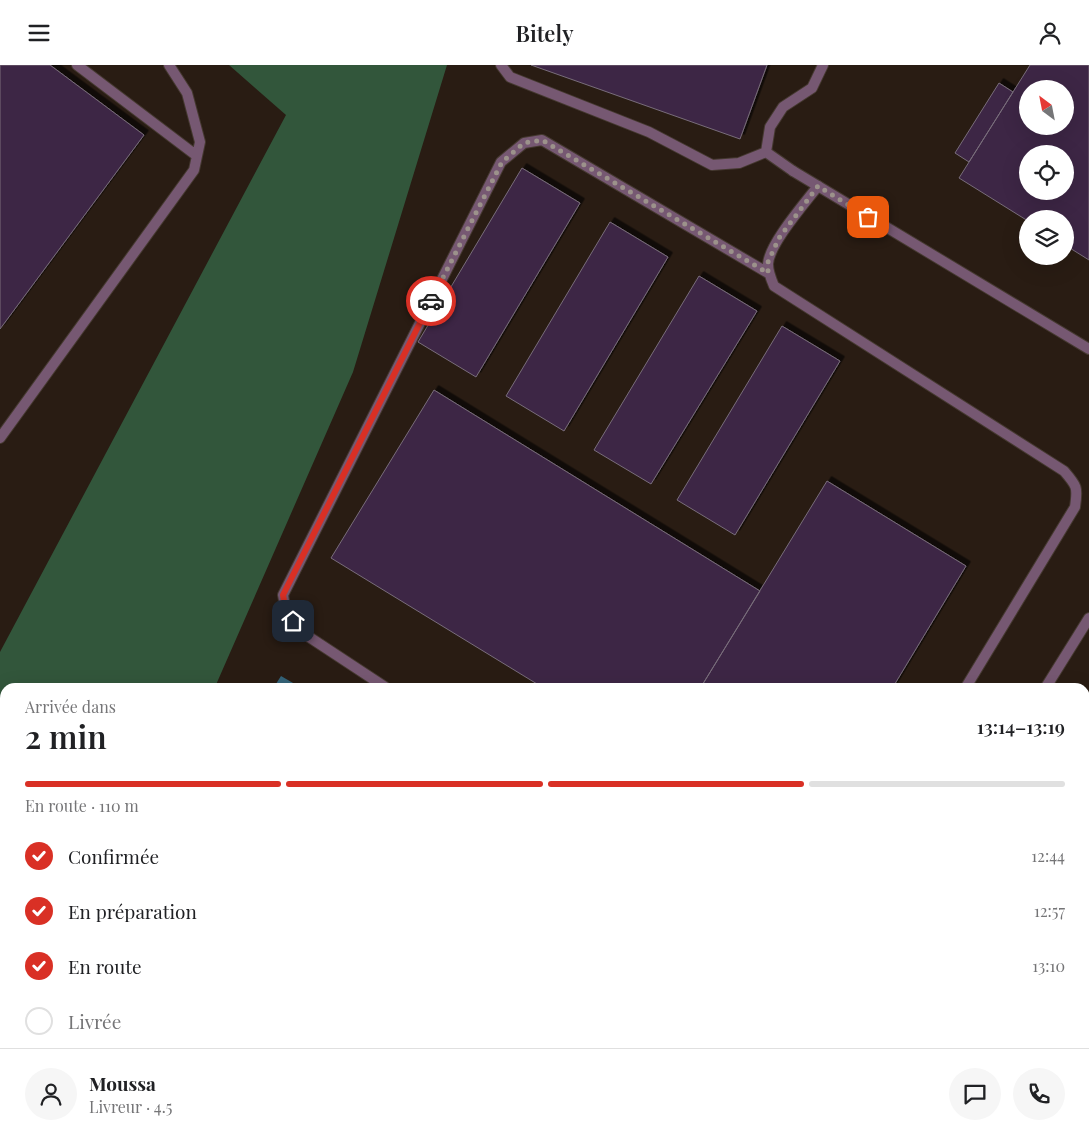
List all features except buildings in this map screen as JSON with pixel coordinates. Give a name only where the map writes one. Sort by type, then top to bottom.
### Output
[{"type":"street","points":[[77,65],[197,156]]},
{"type":"street","points":[[0,438],[194,170],[200,141],[187,93],[169,65]]},
{"type":"street","points":[[501,65],[510,77],[649,132],[712,165],[739,163],[766,152]]},
{"type":"street","points":[[766,152],[770,127],[784,107],[812,88],[823,65]]},
{"type":"street","points":[[379,683],[300,631],[286,612],[283,595],[502,162],[524,143],[542,140],[768,273]]},
{"type":"street","points":[[766,152],[792,171],[1089,349]]},
{"type":"street","points":[[818,186],[779,238],[768,262],[768,273],[774,286],[1064,471],[1076,485],[1077,491],[1074,507],[968,683]]},
{"type":"street","points":[[1048,683],[1089,618]]},
{"type":"green space","points":[[229,65],[447,65],[353,372],[217,683],[0,683],[0,652],[286,115]]},
{"type":"water","points":[[281,676],[293,683],[277,683]]},
{"type":"way so far","points":[[431,301],[502,162],[524,143],[542,140],[768,273],[768,262],[779,238],[818,186],[868,217]]},
{"type":"route","points":[[293,621],[286,612],[283,595],[431,301]]}]
